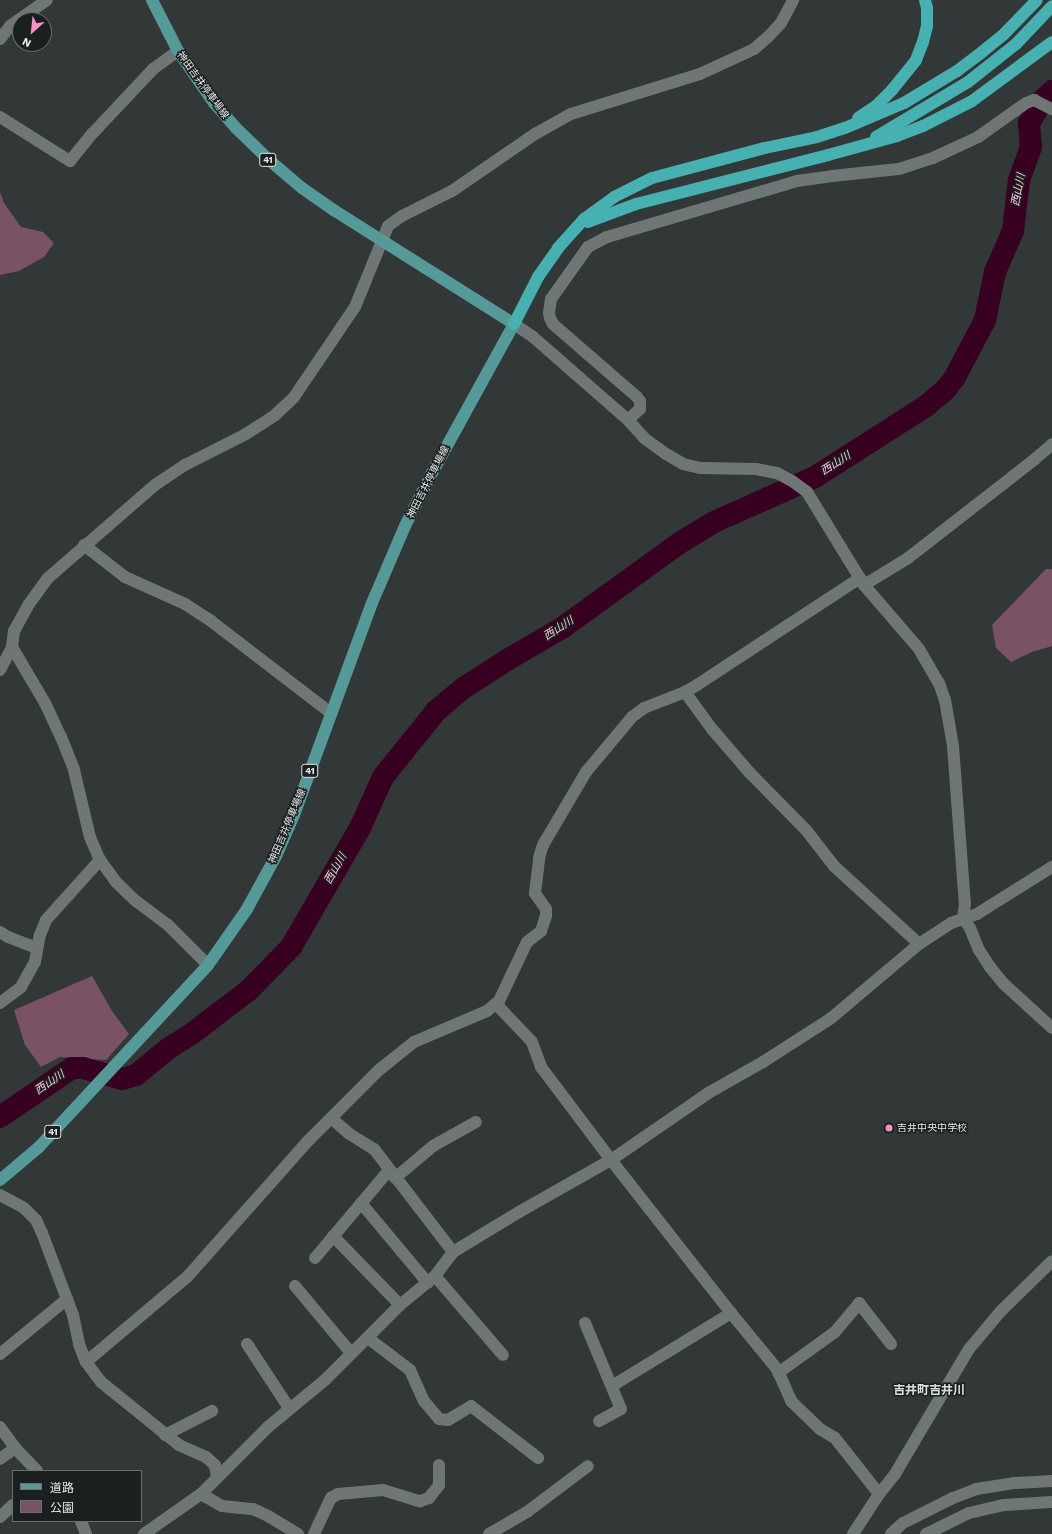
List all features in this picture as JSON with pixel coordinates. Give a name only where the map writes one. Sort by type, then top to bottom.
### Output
[{"type":"highway","points":[[817,137],[860,116],[876,105],[906,75],[916,60],[923,42],[927,26],[925,0]]},
{"type":"highway","points":[[514,324],[548,262],[569,234],[584,219],[609,201],[632,187],[652,178],[765,148],[817,137],[875,116],[904,103],[930,88],[982,52],[1004,34],[1037,0]]},
{"type":"highway","points":[[859,146],[968,82],[1016,44],[1052,6]]},
{"type":"highway","points":[[569,234],[599,217],[636,204],[897,136],[947,115],[972,101],[1052,42]]},
{"type":"main road","name":"神田吉井停車場線","points":[[0,1180],[39,1147],[208,965],[247,909],[276,856],[294,815],[372,603],[405,526],[438,460],[514,324],[302,188],[269,160],[236,128],[214,103],[178,51],[152,0]]},
{"type":"street","points":[[0,39],[10,26],[47,0]]},
{"type":"street","points":[[0,670],[12,647],[14,631],[48,578],[84,545],[155,486],[185,464],[246,434],[275,415],[294,397],[355,307],[388,226],[402,216],[452,191],[535,134],[571,114],[700,74],[754,49],[768,38],[781,23],[793,0]]},
{"type":"street","points":[[0,117],[70,161],[93,133],[153,69],[178,51]]},
{"type":"street","points":[[628,420],[640,409],[640,401],[637,397],[554,324],[550,318],[549,312],[552,299],[588,247],[608,237],[797,181],[899,169],[933,158],[978,137],[1026,103],[1034,100],[1052,109]]},
{"type":"street","points":[[514,324],[532,336],[628,420],[644,438],[683,464],[701,468],[756,469],[777,473],[792,481],[807,492],[862,582],[920,649],[934,673],[945,700],[954,746],[965,904],[962,918]]},
{"type":"street","points":[[86,1362],[188,1276],[303,1147],[379,1070],[414,1042],[487,1011],[496,1004],[502,996],[527,942],[541,931],[544,923],[546,909],[535,893],[543,845],[586,772],[632,717],[644,708],[684,692],[862,582],[908,558],[1035,459],[1052,444]]},
{"type":"street","points":[[84,545],[125,577],[185,604],[211,621],[331,713]]},
{"type":"street","points":[[12,647],[45,703],[61,737],[74,770],[90,837],[100,860],[116,882],[167,924],[208,965]]},
{"type":"street","points":[[684,692],[712,729],[749,772],[806,830],[834,866],[919,944]]},
{"type":"street","points":[[0,1003],[21,987],[35,962],[37,948],[46,920],[100,860]]},
{"type":"street","points":[[144,1534],[201,1494],[289,1408],[325,1380],[400,1305],[431,1279],[453,1252],[519,1212],[611,1160],[710,1092],[763,1062],[830,1019],[919,944],[951,922],[977,914],[1052,867]]},
{"type":"street","points":[[962,918],[970,928],[979,950],[990,967],[1004,984],[1052,1028]]},
{"type":"street","points":[[0,932],[8,937],[37,948]]},
{"type":"street","points":[[496,1004],[532,1042],[541,1066],[611,1160],[778,1373],[792,1402],[820,1429],[835,1438],[879,1494]]},
{"type":"street","points":[[331,1118],[348,1133],[374,1149],[453,1252]]},
{"type":"street","points":[[315,1258],[361,1204],[392,1174],[433,1146],[476,1122]]},
{"type":"street","points":[[0,1196],[24,1208],[36,1220],[73,1315],[79,1344],[86,1362],[102,1382],[166,1435],[179,1445],[206,1457],[215,1465],[217,1477]]},
{"type":"street","points":[[361,1204],[503,1354]]},
{"type":"street","points":[[333,1236],[400,1305]]},
{"type":"street","points":[[853,1534],[879,1494],[895,1474],[969,1349],[1001,1311],[1052,1262]]},
{"type":"street","points":[[295,1286],[351,1353]]},
{"type":"street","points":[[0,1354],[67,1299]]},
{"type":"street","points":[[778,1373],[835,1332],[859,1303],[891,1344]]},
{"type":"street","points":[[612,1386],[731,1313]]},
{"type":"street","points":[[585,1323],[621,1409],[599,1421]]},
{"type":"street","points":[[368,1338],[410,1370],[424,1401],[440,1419],[448,1420],[471,1406],[538,1458]]},
{"type":"street","points":[[247,1344],[289,1408]]},
{"type":"street","points":[[166,1435],[212,1411]]},
{"type":"street","points":[[0,1428],[15,1448],[36,1470]]},
{"type":"street","points":[[0,1459],[15,1448]]},
{"type":"street","points":[[314,1534],[331,1498],[338,1494],[383,1490],[420,1501],[429,1498],[439,1485],[439,1465]]},
{"type":"street","points":[[489,1534],[527,1512],[588,1466]]},
{"type":"street","points":[[891,1534],[903,1523],[953,1498],[976,1489],[1014,1483],[1052,1481]]},
{"type":"street","points":[[201,1494],[222,1506],[253,1509],[298,1534]]},
{"type":"street","points":[[926,1534],[969,1513],[1004,1505],[1052,1502]]},
{"type":"street","points":[[0,1517],[12,1506]]},
{"type":"street","points":[[80,1522],[86,1534]]},
{"type":"green space","points":[[0,192],[4,203],[21,227],[43,232],[54,243],[44,257],[19,271],[0,275]]},
{"type":"green space","points":[[1046,569],[1052,569],[1052,646],[1032,652],[1011,662],[996,648],[992,625]]},
{"type":"green space","points":[[92,976],[112,1011],[129,1034],[106,1060],[60,1057],[41,1067],[25,1045],[14,1010]]},
{"type":"waterway","name":"西山川","points":[[0,1117],[72,1068],[83,1068],[122,1079],[136,1075],[169,1048],[190,1035],[249,990],[291,947],[360,828],[383,777],[436,711],[465,687],[507,660],[562,628],[681,542],[714,522],[815,477],[926,406],[946,389],[955,377],[985,320],[995,272],[1013,231],[1019,180],[1031,147],[1029,123],[1043,100],[1052,91]]},
{"type":"place","name":"吉井中央中学校","points":[[889,1128]]},
{"type":"district","name":"吉井町吉井川","points":[[929,1391]]}]
